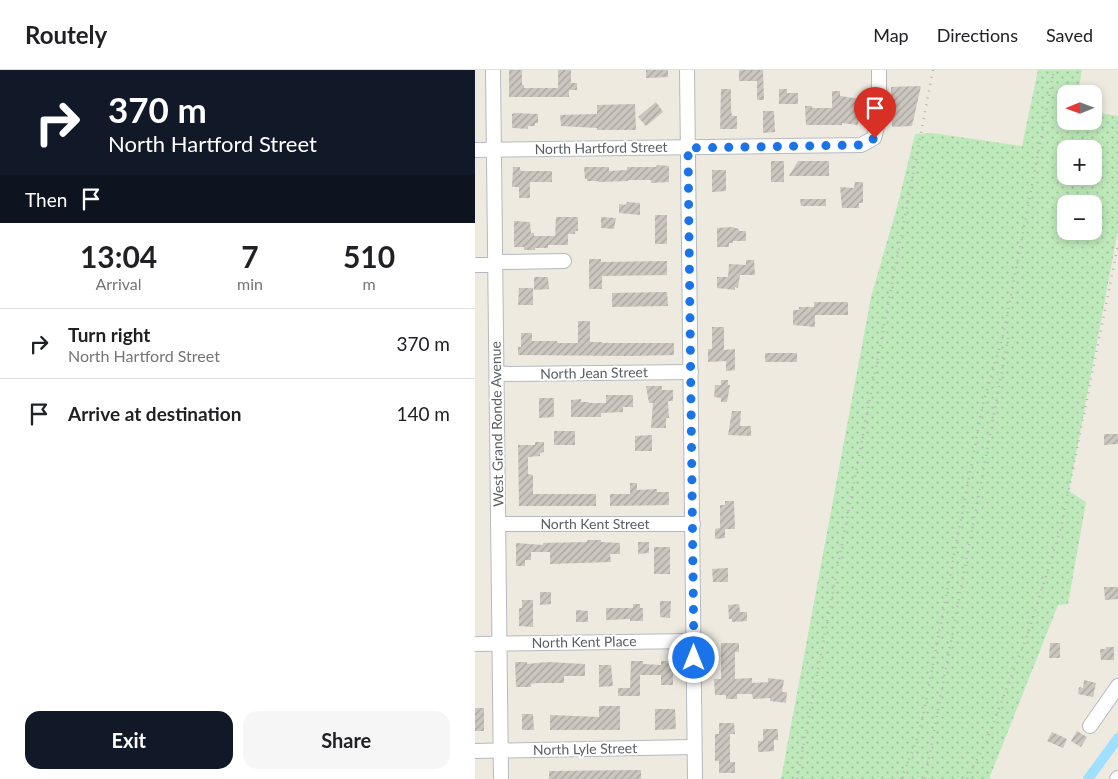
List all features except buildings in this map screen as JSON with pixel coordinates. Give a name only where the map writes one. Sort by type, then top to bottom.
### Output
[{"type":"street","name":"West Grand Ronde Avenue","points":[[493,70],[501,779]]},
{"type":"street","points":[[687,70],[695,779]]},
{"type":"street","name":"North Hartford Street","points":[[475,150],[861,145],[875,138],[878,129],[879,70]]},
{"type":"street","points":[[475,265],[565,261]]},
{"type":"street","name":"North Jean Street","points":[[497,374],[691,372]]},
{"type":"street","name":"North Kent Street","points":[[498,524],[693,524]]},
{"type":"street","name":"North Kent Place","points":[[475,644],[694,641]]},
{"type":"street","points":[[1089,726],[1118,686]]},
{"type":"street","name":"North Lyle Street","points":[[475,751],[694,747]]},
{"type":"green space","points":[[1038,70],[1082,70],[1080,85],[1057,85],[1057,130],[1103,130],[1103,114],[1118,116],[1118,230],[1069,491],[1086,502],[1068,604],[1058,605],[989,779],[781,779],[871,297],[897,207],[915,134],[932,133],[1022,146]]},
{"type":"waterway","points":[[1088,779],[1118,738]]},
{"type":"railway","points":[[797,779],[933,70]]},
{"type":"railway","points":[[901,779],[916,742],[923,716],[983,404],[1004,332],[1054,70]]},
{"type":"railway","points":[[967,779],[986,742],[1027,636],[1061,528],[1118,245]]},
{"type":"railway","points":[[925,779],[1009,334]]},
{"type":"route","points":[[694,658],[688,148],[861,145],[875,138]]}]
